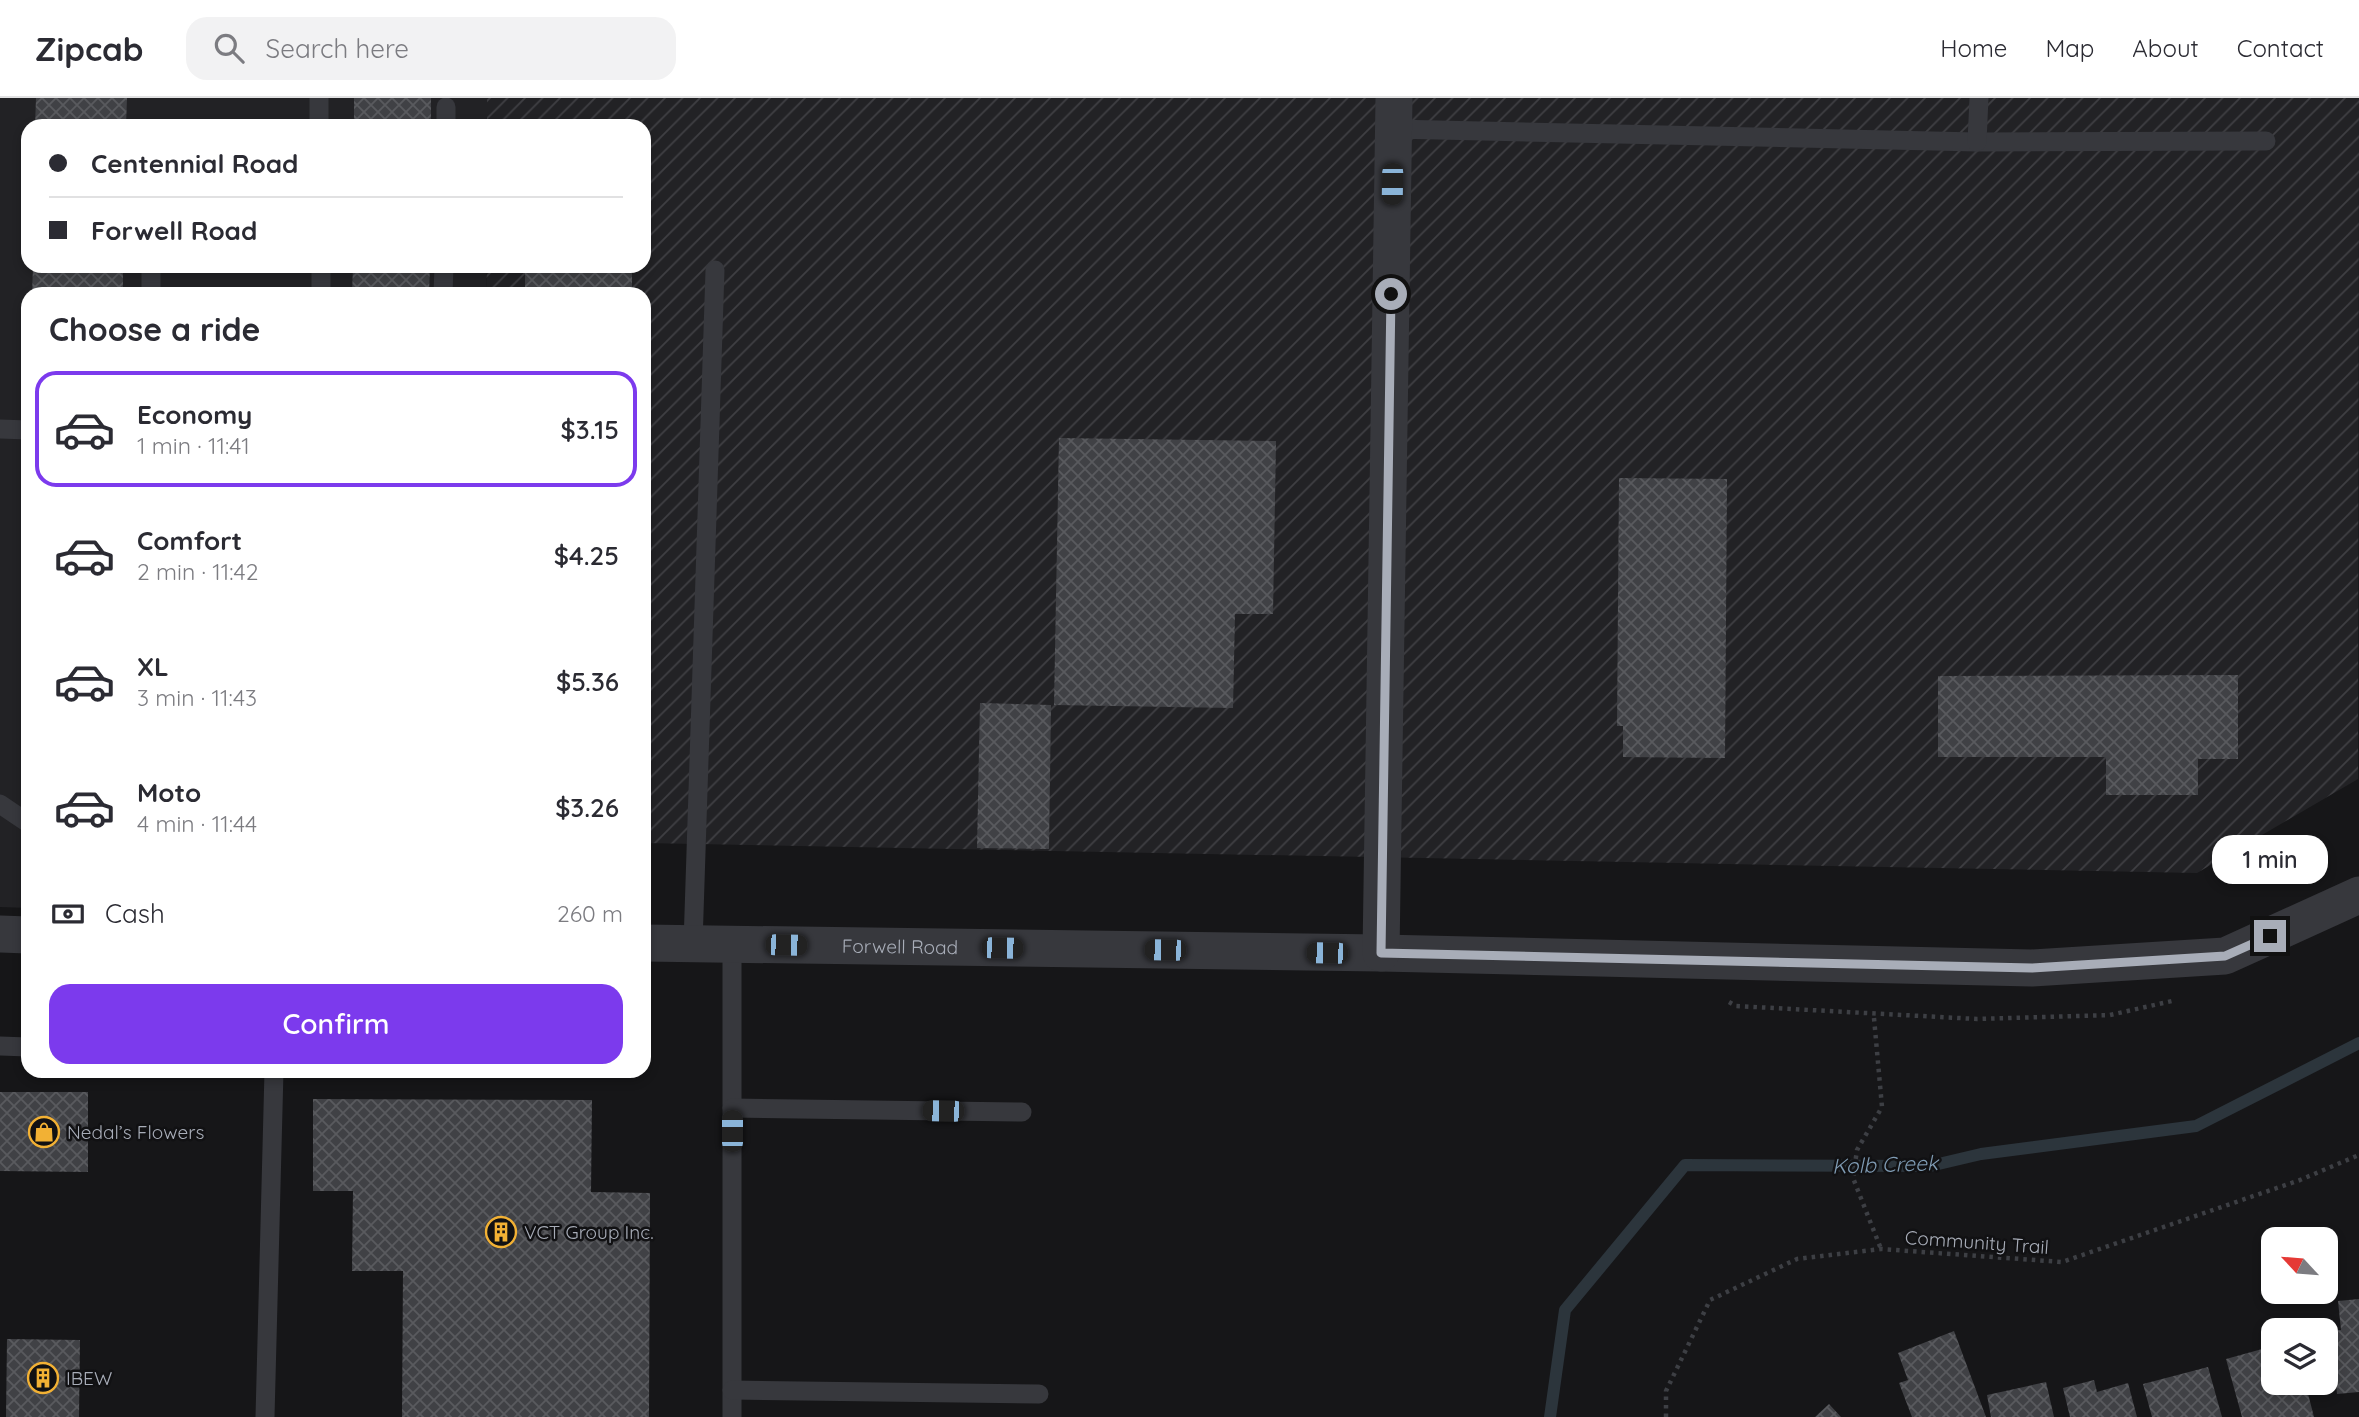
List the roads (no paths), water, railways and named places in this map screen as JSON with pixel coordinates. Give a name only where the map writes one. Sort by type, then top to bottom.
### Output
[{"type":"street","points":[[1381,953],[1393,113]]},
{"type":"street","name":"Forwell Road","points":[[651,943],[1381,953],[2032,968],[2225,956],[2359,895]]},
{"type":"street","points":[[0,934],[21,935]]},
{"type":"lane","points":[[319,98],[319,119]]},
{"type":"lane","points":[[1977,142],[1979,98]]},
{"type":"lane","points":[[1393,113],[1977,142],[2266,141]]},
{"type":"lane","points":[[693,944],[715,270]]},
{"type":"lane","points":[[0,429],[21,430]]},
{"type":"lane","points":[[0,804],[21,818]]},
{"type":"lane","points":[[732,944],[732,1417]]},
{"type":"lane","points":[[0,1046],[21,1047]]},
{"type":"lane","points":[[265,1417],[274,1078]]},
{"type":"lane","points":[[732,1108],[1022,1112]]},
{"type":"lane","points":[[732,1390],[1039,1394]]},
{"type":"waterway","name":"Kolb Creek","points":[[1550,1417],[1565,1310],[1685,1165],[1930,1166],[1981,1154],[2196,1126],[2359,1043]]},
{"type":"place","name":"Nedal’s Flowers","points":[[44,1132]]},
{"type":"place","name":"VCT Group Inc.","points":[[501,1232]]},
{"type":"place","name":"IBEW","points":[[43,1378]]}]
